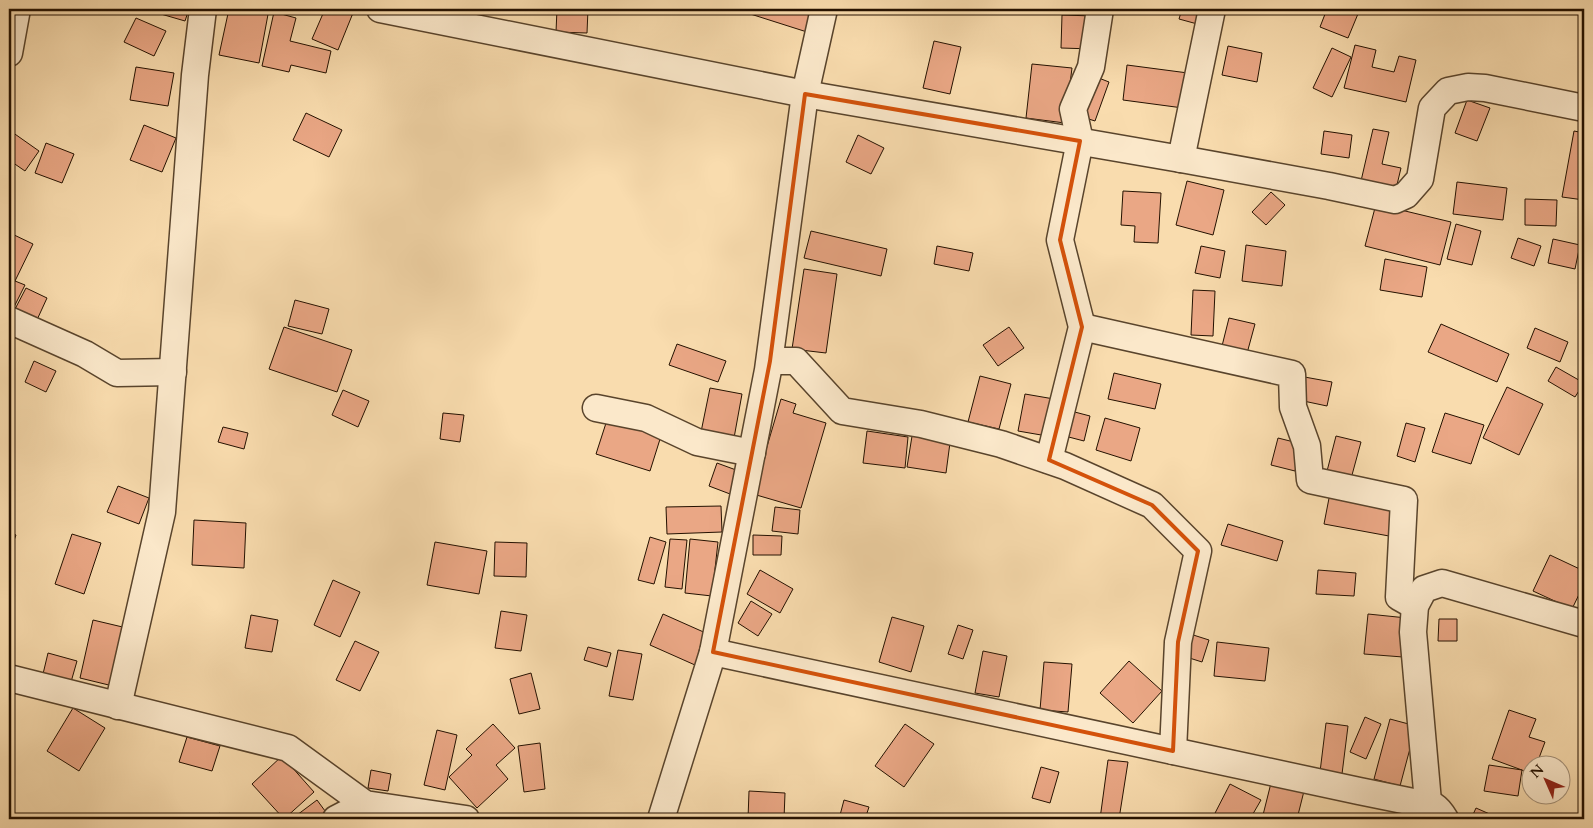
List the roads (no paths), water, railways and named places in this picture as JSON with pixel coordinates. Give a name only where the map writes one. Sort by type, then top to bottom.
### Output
[{"type":"street","points":[[9,52],[17,9]]},
{"type":"street","points":[[118,706],[162,512],[195,75],[203,9]]},
{"type":"street","points":[[380,9],[804,94],[1181,159],[1395,200],[1406,195],[1420,179],[1432,108],[1448,91],[1468,87],[1485,88],[1584,108]]},
{"type":"street","points":[[661,819],[713,652],[770,361],[804,94],[824,9]]},
{"type":"street","points":[[1049,460],[1082,327],[1060,240],[1080,141],[1073,109],[1091,66],[1100,9]]},
{"type":"street","points":[[1181,159],[1212,9]]},
{"type":"street","points":[[9,320],[86,354],[117,373],[173,372]]},
{"type":"street","points":[[1082,327],[1292,374],[1293,407],[1307,446],[1310,480],[1404,500],[1399,597],[1415,606]]},
{"type":"street","points":[[770,361],[796,361],[842,411],[921,424],[1001,444],[1065,466],[1152,505],[1198,551],[1178,642],[1173,751]]},
{"type":"street","points":[[596,408],[646,418],[697,442],[752,453]]},
{"type":"street","points":[[1436,811],[1414,658],[1415,606],[1424,589],[1442,582],[1584,624]]},
{"type":"street","points":[[713,652],[1418,802],[1436,811]]},
{"type":"street","points":[[9,678],[288,748],[365,804],[466,819]]},
{"type":"street","points":[[336,819],[365,804]]}]
